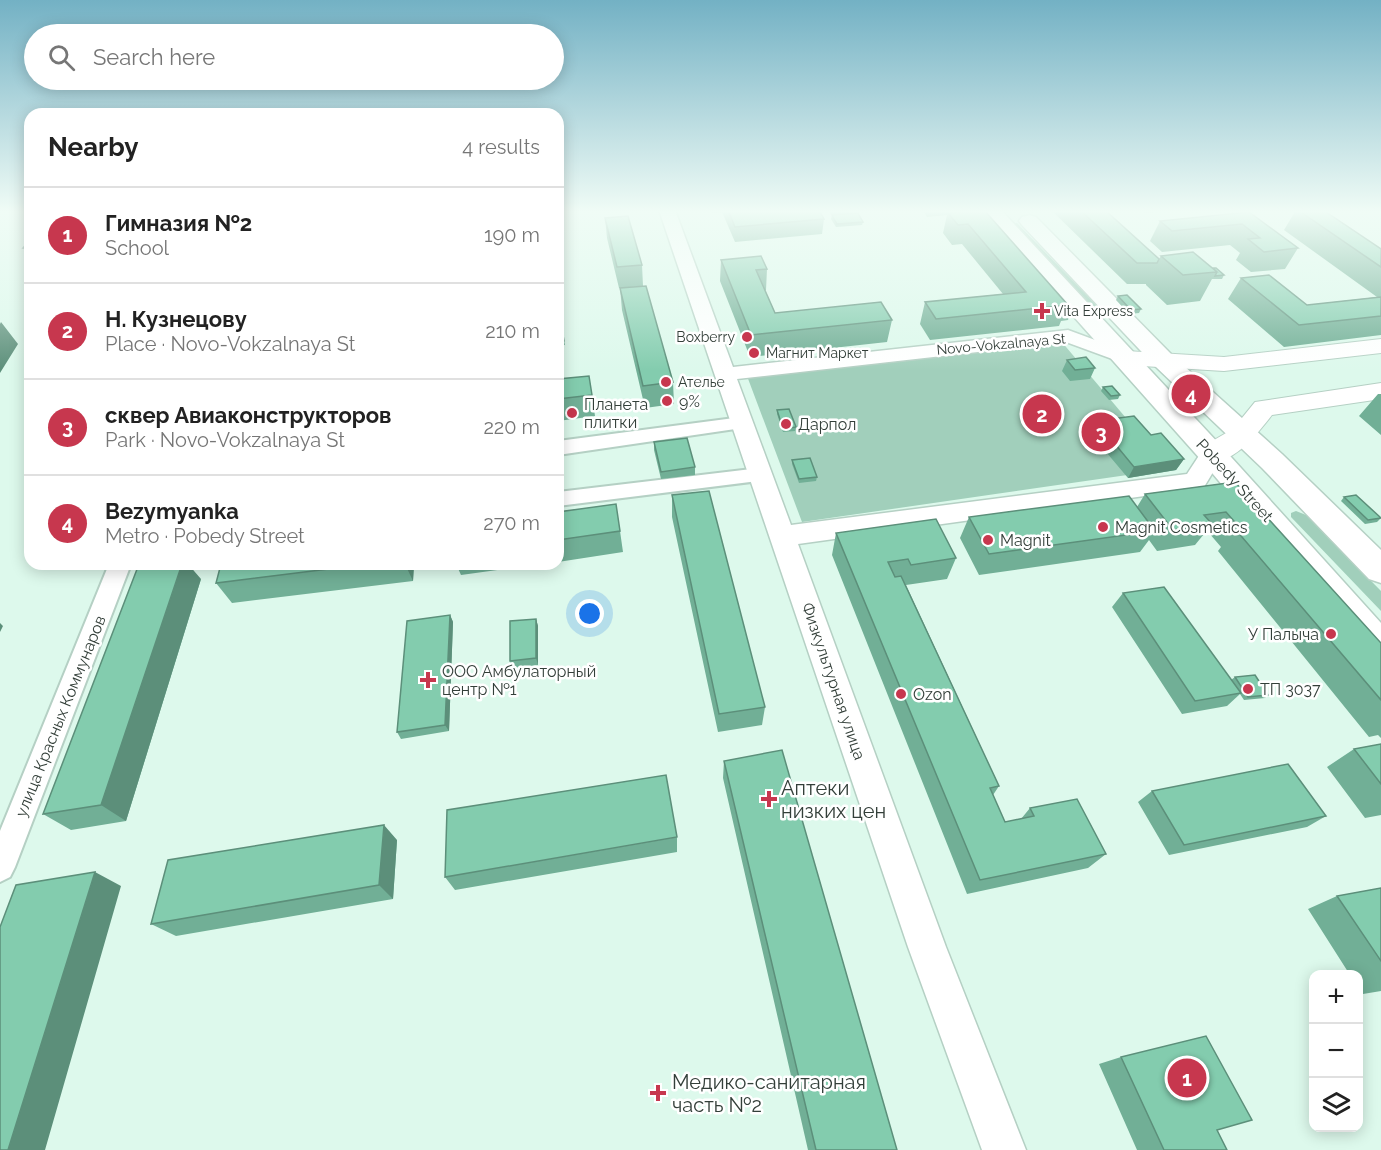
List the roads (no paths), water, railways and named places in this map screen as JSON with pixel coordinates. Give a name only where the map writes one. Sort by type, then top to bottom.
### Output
[{"type":"main road","name":"Pobedy Street","points":[[1038,264],[1212,454],[1381,647]]},
{"type":"main road","name":"Pobedy Street","points":[[1069,264],[1165,362],[1381,570]]},
{"type":"main road","name":"Novo-Vokzalnaya St","points":[[1126,358],[1224,364],[1381,346]]},
{"type":"main road","points":[[1212,454],[1242,435],[1264,408],[1381,391]]},
{"type":"main road","points":[[1259,507],[1255,493],[1257,484],[1266,480],[1279,481],[1306,496]]},
{"type":"street","name":"Физкультурная улица","points":[[687,264],[927,947],[1004,1150]]},
{"type":"street","name":"Novo-Vokzalnaya St","points":[[725,374],[1068,336],[1126,358]]},
{"type":"street","points":[[564,447],[742,423]]},
{"type":"street","points":[[783,537],[1195,481],[1212,454]]},
{"type":"street","points":[[564,498],[760,475]]},
{"type":"street","name":"улица Красных Коммунаров","points":[[0,867],[118,570]]},
{"type":"place","name":"Vita Express","points":[[1042,311]]},
{"type":"place","name":"Boxberry","points":[[747,337]]},
{"type":"place","name":"Магнит Маркет","points":[[754,353]]},
{"type":"place","name":"Ателье","points":[[666,382]]},
{"type":"place","name":"Bezymyanka","points":[[1191,394]]},
{"type":"place","name":"9%","points":[[667,401]]},
{"type":"place","name":"Планета плитки","points":[[572,413]]},
{"type":"place","name":"Н. Кузнецову","points":[[1042,414]]},
{"type":"place","name":"Дарпол","points":[[786,424]]},
{"type":"place","name":"сквер Авиаконструкторов","points":[[1101,432]]},
{"type":"place","name":"Magnit Cosmetics","points":[[1103,527]]},
{"type":"place","name":"Magnit","points":[[988,540]]},
{"type":"place","name":"У Палыча","points":[[1331,634]]},
{"type":"place","name":"ООО Амбулаторный центр №1","points":[[428,680]]},
{"type":"place","name":"ТП 3037","points":[[1248,689]]},
{"type":"place","name":"Ozon","points":[[901,694]]},
{"type":"place","name":"Аптеки низких цен","points":[[769,799]]},
{"type":"place","name":"Гимназия №2","points":[[1187,1078]]},
{"type":"place","name":"Медико-санитарная часть №2","points":[[658,1093]]}]
